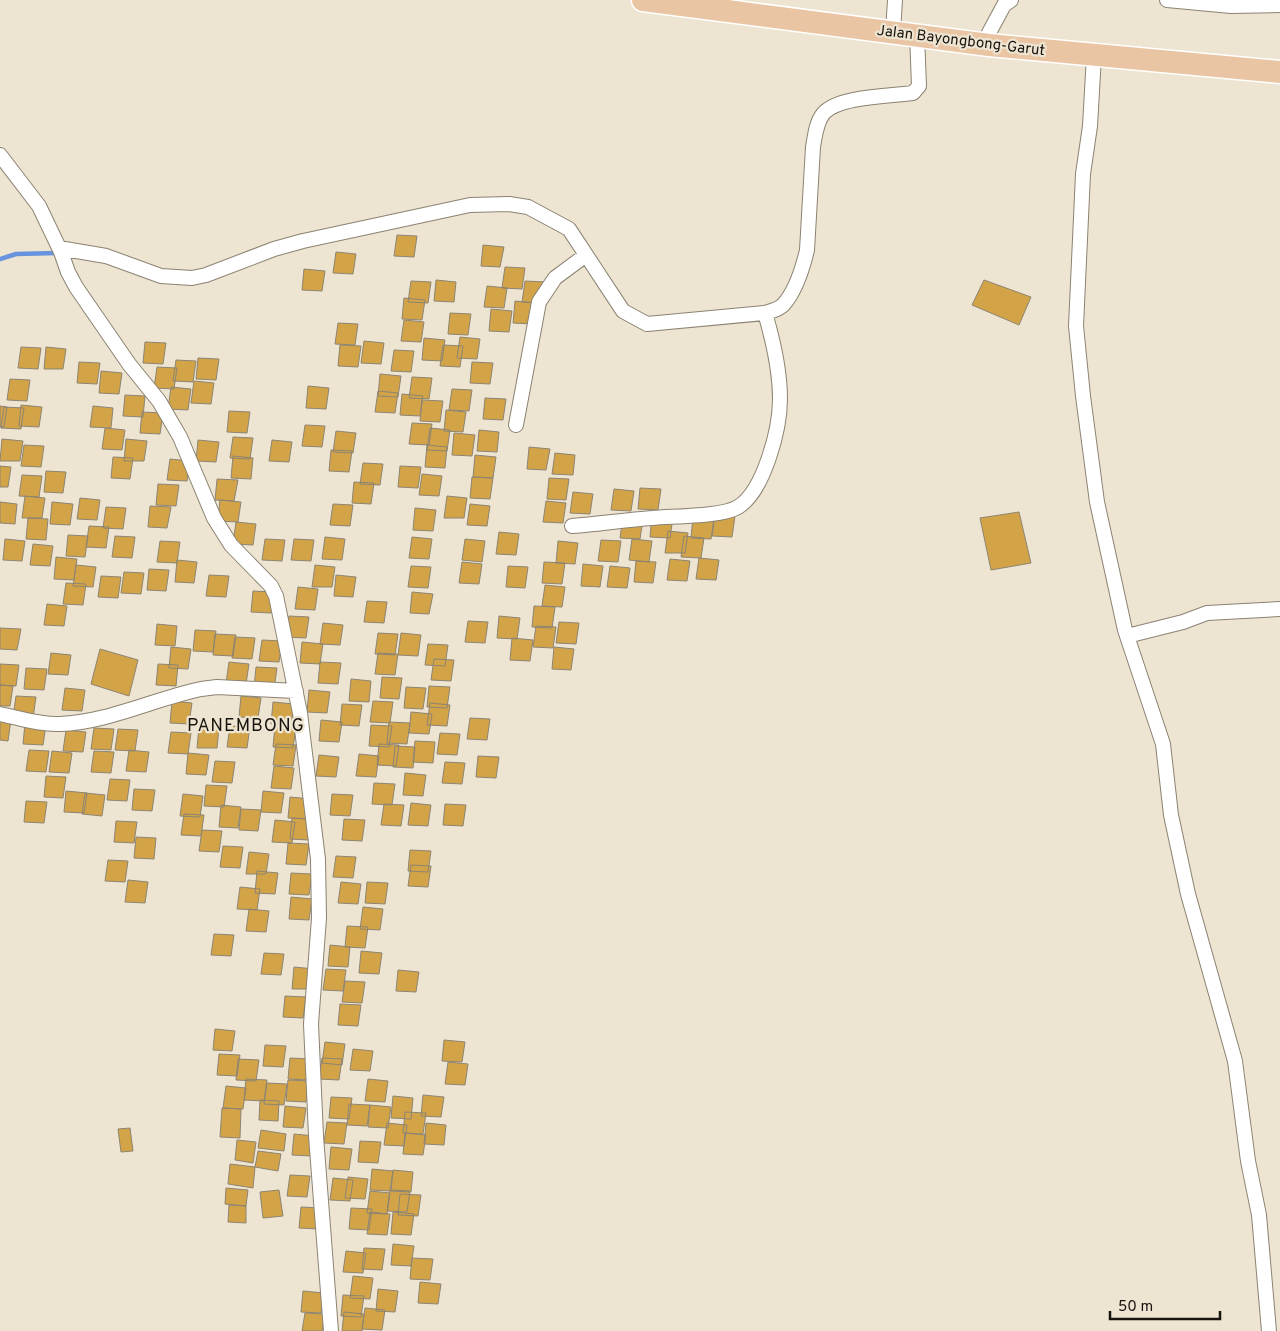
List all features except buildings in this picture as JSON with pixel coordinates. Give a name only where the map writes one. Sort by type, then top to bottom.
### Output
[{"type":"main road","name":"Jalan Bayongbong-Garut","points":[[643,0],[986,44],[1094,56],[1280,72]]},
{"type":"street","points":[[893,32],[895,0]]},
{"type":"street","points":[[986,44],[1004,5],[1011,0]]},
{"type":"street","points":[[1167,0],[1231,6],[1280,5]]},
{"type":"street","points":[[60,250],[106,256],[161,276],[180,279],[192,278],[206,275],[302,240],[470,205],[510,204],[528,207],[561,222],[569,228],[585,256],[623,311],[647,324],[767,321],[783,305],[803,265],[807,250],[815,130],[824,113],[836,104],[913,93],[919,86],[916,34]]},
{"type":"street","points":[[1094,56],[1090,126],[1083,174],[1076,326],[1097,502],[1127,636],[1163,744],[1171,814],[1188,894],[1235,1061],[1248,1160],[1259,1215],[1269,1331]]},
{"type":"street","points":[[0,155],[39,206],[60,250],[68,272],[129,364],[159,401],[180,436],[214,518],[225,535],[271,586],[276,596],[285,631],[296,692],[314,824],[319,878],[319,918],[311,1024],[316,1136],[330,1331]]},
{"type":"street","points":[[516,425],[539,302],[555,278],[585,256]]},
{"type":"street","points":[[572,526],[705,514],[731,510],[740,506],[756,488],[769,457],[780,400],[776,360],[767,321]]},
{"type":"street","points":[[1127,636],[1183,622],[1207,613],[1280,609]]},
{"type":"street","points":[[0,714],[48,724],[62,724],[106,715],[201,688],[217,687],[296,692]]},
{"type":"waterway","points":[[0,259],[16,254],[58,253]]},
{"type":"district","name":"PANEMBONG","points":[[246,725]]}]
